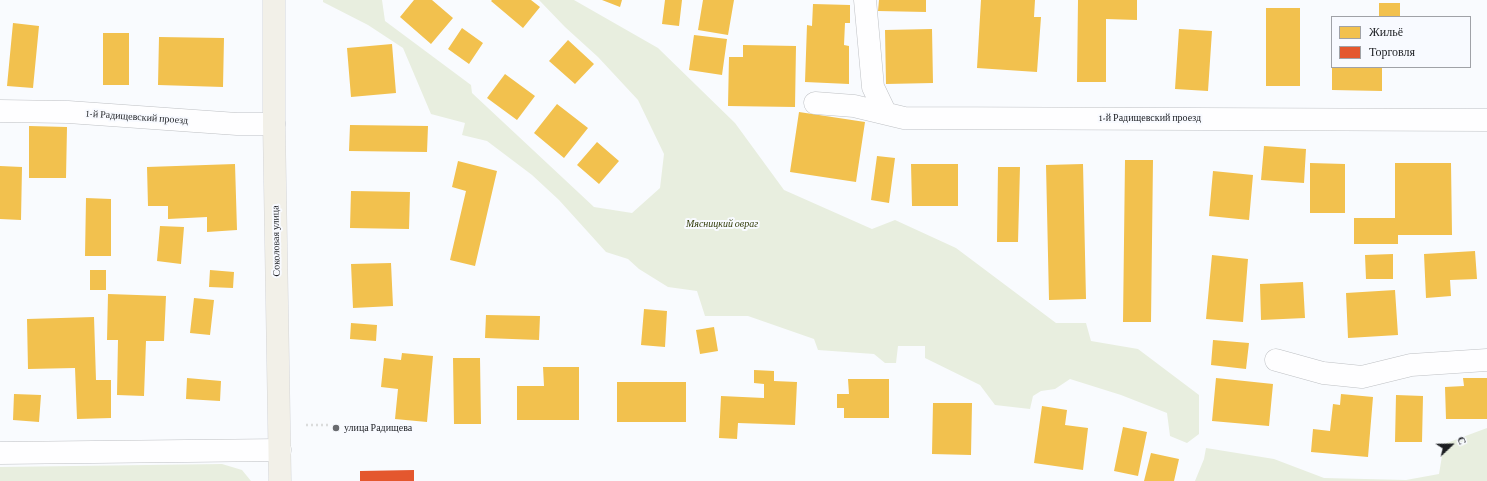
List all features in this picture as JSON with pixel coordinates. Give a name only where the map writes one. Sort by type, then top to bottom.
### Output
[{"type":"main road","name":"Соколовая улица","points":[[274,0],[274,124],[280,481]]},
{"type":"street","points":[[865,0],[873,87],[885,112]]},
{"type":"street","name":"1-й Радищевский проезд","points":[[815,103],[854,106],[885,112],[904,118],[1487,120]]},
{"type":"street","name":"1-й Радищевский проезд","points":[[0,111],[68,112],[237,124],[274,124]]},
{"type":"street","points":[[1276,360],[1323,373],[1362,377],[1411,365],[1487,360]]},
{"type":"street","points":[[0,453],[280,450]]},
{"type":"green space","name":"Мясницкий овраг","points":[[323,0],[382,0],[385,21],[471,85],[472,93],[594,207],[632,213],[660,188],[664,154],[638,100],[598,57],[565,27],[539,0],[574,0],[658,48],[735,123],[784,190],[872,229],[895,220],[956,248],[1056,323],[1086,323],[1091,341],[1138,349],[1199,395],[1199,434],[1187,443],[1170,436],[1167,413],[1121,395],[1070,379],[1055,389],[1041,391],[1033,396],[1030,409],[995,405],[980,385],[925,358],[925,346],[898,346],[896,363],[885,363],[874,354],[818,350],[814,339],[748,316],[705,316],[697,291],[668,287],[639,269],[628,259],[606,252],[559,200],[532,175],[487,141],[462,135],[465,123],[431,114],[403,48],[368,25],[323,2]]},
{"type":"green space","points":[[1487,428],[1487,481],[1195,481],[1204,459],[1206,448],[1274,459],[1324,478],[1406,480],[1439,474],[1444,444]]},
{"type":"green space","points":[[222,464],[242,470],[251,481],[0,481],[0,467]]},
{"type":"building: Жильё","points":[[414,0],[432,0],[453,18],[431,44],[400,17]]},
{"type":"building: Жильё","points":[[531,0],[540,7],[523,28],[491,1]]},
{"type":"building: Жильё","points":[[602,0],[622,0],[620,7]]},
{"type":"building: Жильё","points":[[665,0],[682,0],[679,26],[662,24]]},
{"type":"building: Жильё","points":[[703,0],[734,0],[728,35],[698,30]]},
{"type":"building: Жильё","points":[[879,0],[926,0],[926,12],[878,11]]},
{"type":"building: Жильё","points":[[981,0],[1035,0],[1034,17],[1041,17],[1037,72],[977,68]]},
{"type":"building: Жильё","points":[[1078,0],[1137,0],[1137,20],[1106,19],[1106,82],[1077,82]]},
{"type":"building: Жильё","points":[[1379,3],[1400,3],[1400,16],[1379,16]]},
{"type":"building: Жильё","points":[[813,4],[850,5],[850,23],[845,23],[844,45],[849,46],[849,84],[805,82],[807,25],[812,26]]},
{"type":"building: Жильё","points":[[1266,8],[1300,8],[1300,86],[1266,86]]},
{"type":"building: Жильё","points":[[13,23],[39,26],[33,88],[7,86]]},
{"type":"building: Жильё","points":[[462,28],[483,43],[469,64],[448,49]]},
{"type":"building: Жильё","points":[[932,29],[933,83],[886,84],[885,30]]},
{"type":"building: Жильё","points":[[1179,29],[1212,31],[1208,91],[1175,89]]},
{"type":"building: Жильё","points":[[103,33],[129,33],[129,85],[103,85]]},
{"type":"building: Жильё","points":[[694,35],[727,39],[722,75],[689,70]]},
{"type":"building: Жильё","points":[[159,37],[224,38],[223,87],[158,85]]},
{"type":"building: Жильё","points":[[568,40],[594,64],[575,84],[549,61]]},
{"type":"building: Жильё","points":[[392,44],[396,93],[351,97],[347,48]]},
{"type":"building: Жильё","points":[[743,45],[796,46],[795,107],[728,106],[729,57],[743,57]]},
{"type":"building: Жильё","points":[[1332,68],[1382,68],[1382,91],[1332,90]]},
{"type":"building: Жильё","points":[[505,74],[535,96],[517,120],[487,98]]},
{"type":"building: Жильё","points":[[557,104],[588,128],[564,158],[534,133]]},
{"type":"building: Жильё","points":[[799,112],[865,122],[856,182],[790,172]]},
{"type":"building: Жильё","points":[[350,125],[428,126],[427,152],[349,151]]},
{"type":"building: Жильё","points":[[29,126],[67,127],[66,178],[29,178]]},
{"type":"building: Жильё","points":[[597,142],[619,161],[599,184],[577,165]]},
{"type":"building: Жильё","points":[[1264,146],[1306,149],[1304,183],[1261,180]]},
{"type":"building: Жильё","points":[[877,156],[895,158],[889,203],[871,200]]},
{"type":"building: Жильё","points":[[1125,160],[1153,160],[1151,322],[1123,322]]},
{"type":"building: Жильё","points":[[458,161],[497,171],[475,266],[450,260],[466,191],[452,187]]},
{"type":"building: Жильё","points":[[1310,163],[1345,164],[1345,213],[1310,213]]},
{"type":"building: Жильё","points":[[1395,163],[1451,163],[1452,235],[1398,235],[1398,244],[1354,244],[1354,218],[1395,218]]},
{"type":"building: Жильё","points":[[235,164],[237,230],[207,232],[207,217],[168,219],[168,206],[148,206],[147,167]]},
{"type":"building: Жильё","points":[[911,164],[958,164],[958,206],[912,206]]},
{"type":"building: Жильё","points":[[1083,164],[1086,299],[1049,300],[1046,165]]},
{"type":"building: Жильё","points":[[0,166],[22,167],[21,220],[0,219]]},
{"type":"building: Жильё","points":[[998,167],[1020,167],[1018,242],[997,242]]},
{"type":"building: Жильё","points":[[1213,171],[1253,175],[1249,220],[1209,216]]},
{"type":"building: Жильё","points":[[351,191],[410,192],[409,229],[350,228]]},
{"type":"building: Жильё","points":[[86,198],[111,199],[111,256],[85,256]]},
{"type":"building: Жильё","points":[[160,226],[184,227],[181,264],[157,261]]},
{"type":"building: Жильё","points":[[1475,251],[1477,279],[1450,280],[1451,296],[1426,298],[1424,254]]},
{"type":"building: Жильё","points":[[1393,254],[1393,279],[1366,279],[1365,255]]},
{"type":"building: Жильё","points":[[1212,255],[1248,259],[1243,322],[1206,319]]},
{"type":"building: Жильё","points":[[391,263],[393,306],[353,308],[351,264]]},
{"type":"building: Жильё","points":[[90,270],[106,270],[106,290],[90,290]]},
{"type":"building: Жильё","points":[[210,270],[234,272],[233,288],[209,287]]},
{"type":"building: Жильё","points":[[1303,282],[1305,318],[1261,320],[1260,284]]},
{"type":"building: Жильё","points":[[1395,290],[1398,335],[1348,338],[1346,293]]},
{"type":"building: Жильё","points":[[108,294],[166,296],[164,341],[146,341],[144,396],[117,395],[118,340],[107,340]]},
{"type":"building: Жильё","points":[[194,298],[214,300],[210,335],[190,333]]},
{"type":"building: Жильё","points":[[644,309],[667,311],[665,347],[641,345]]},
{"type":"building: Жильё","points":[[486,315],[540,316],[539,340],[485,338]]},
{"type":"building: Жильё","points":[[94,317],[96,380],[111,380],[111,418],[77,419],[75,368],[28,369],[27,319]]},
{"type":"building: Жильё","points":[[351,323],[377,325],[376,341],[350,339]]},
{"type":"building: Жильё","points":[[714,327],[718,351],[700,354],[696,330]]},
{"type":"building: Жильё","points":[[1213,340],[1249,343],[1246,369],[1211,365]]},
{"type":"building: Жильё","points":[[402,353],[433,356],[427,422],[395,419],[398,389],[381,387],[384,358],[401,360]]},
{"type":"building: Жильё","points":[[453,358],[480,358],[481,424],[454,424]]},
{"type":"building: Жильё","points":[[543,367],[579,367],[579,420],[517,420],[517,386],[544,386]]},
{"type":"building: Жильё","points":[[754,370],[774,371],[774,381],[797,382],[795,425],[738,423],[737,439],[719,438],[721,396],[764,398],[764,384],[754,383]]},
{"type":"building: Жильё","points":[[187,378],[221,381],[220,401],[186,399]]},
{"type":"building: Жильё","points":[[1216,378],[1273,384],[1269,426],[1212,421]]},
{"type":"building: Жильё","points":[[1463,378],[1487,378],[1487,419],[1446,419],[1445,387],[1464,386]]},
{"type":"building: Жильё","points":[[848,379],[889,379],[889,418],[844,418],[844,408],[837,408],[837,394],[849,394]]},
{"type":"building: Жильё","points":[[617,382],[686,382],[686,422],[617,422]]},
{"type":"building: Жильё","points":[[14,394],[41,395],[39,422],[13,420]]},
{"type":"building: Жильё","points":[[1341,394],[1373,397],[1368,457],[1311,452],[1313,429],[1330,431],[1333,404],[1340,405]]},
{"type":"building: Жильё","points":[[1396,395],[1423,396],[1422,442],[1395,442]]},
{"type":"building: Жильё","points":[[933,403],[972,403],[971,455],[932,454]]},
{"type":"building: Жильё","points":[[1042,406],[1067,410],[1065,425],[1088,428],[1083,470],[1034,463]]},
{"type":"building: Жильё","points":[[1123,427],[1147,432],[1138,476],[1114,471]]},
{"type":"building: Жильё","points":[[1151,453],[1179,459],[1174,481],[1144,481]]},
{"type":"building: Торговля","points":[[414,470],[414,481],[360,481],[360,471]]},
{"type":"place","name":"улица Радищева","points":[[336,428]]}]
